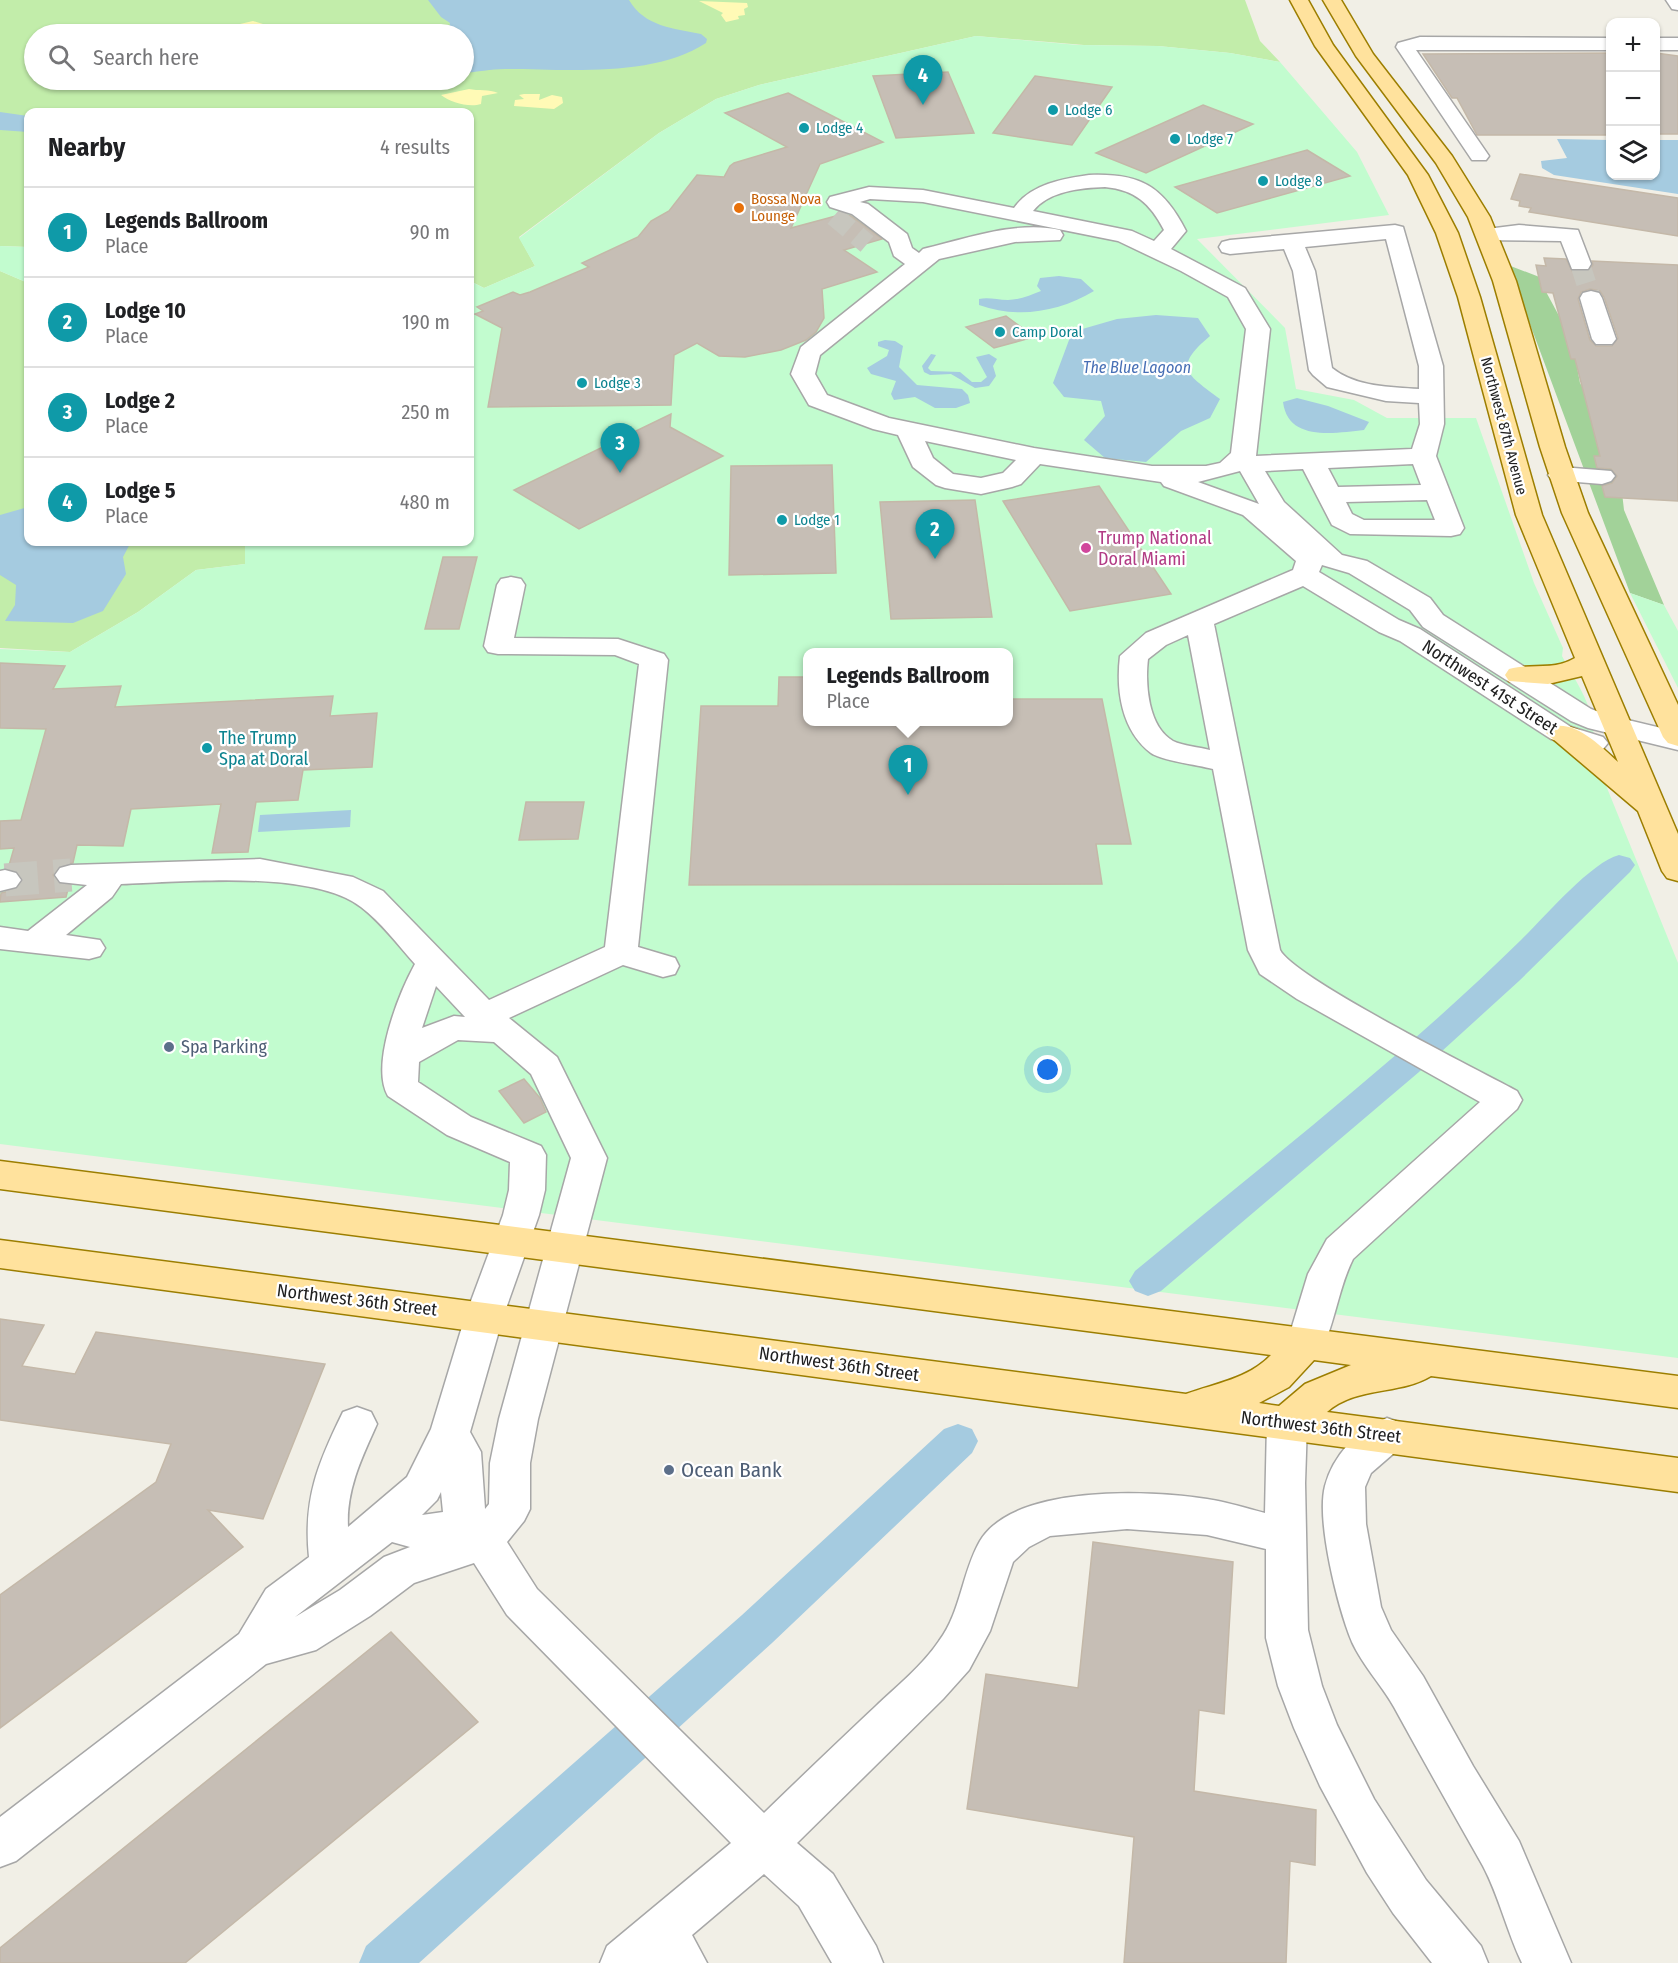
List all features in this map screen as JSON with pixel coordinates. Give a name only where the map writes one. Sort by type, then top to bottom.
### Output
[{"type":"main road","name":"Northwest 87th Avenue","points":[[1299,0],[1324,46],[1389,132],[1418,175],[1447,233],[1469,297],[1519,486],[1678,871]]},
{"type":"main road","points":[[1332,0],[1351,34],[1454,173],[1487,235],[1504,279],[1561,475],[1580,525],[1678,736]]},
{"type":"main road","points":[[1447,233],[1487,235]]},
{"type":"main road","points":[[1519,675],[1559,675],[1575,670],[1591,660]]},
{"type":"main road","points":[[1561,733],[1590,753],[1653,811]]},
{"type":"main road","points":[[0,1175],[1678,1392]]},
{"type":"main road","name":"Northwest 36th Street","points":[[0,1254],[1678,1475]]},
{"type":"main road","points":[[1184,1410],[1237,1396],[1275,1376],[1306,1343]]},
{"type":"main road","points":[[1287,1423],[1319,1395],[1350,1383],[1442,1361]]},
{"type":"street","points":[[1675,0],[1678,4]]},
{"type":"street","points":[[1479,156],[1465,131],[1405,50],[1407,45],[1523,48],[1606,44]]},
{"type":"street","points":[[1660,44],[1678,44]]},
{"type":"street","points":[[1019,215],[1031,199],[1062,185],[1104,180],[1133,187],[1143,190],[1165,210],[1175,231],[1157,251]]},
{"type":"street","points":[[910,258],[899,239],[860,209],[836,209],[869,193],[923,196],[1124,236],[1237,293],[1258,329],[1246,460],[1274,507],[1333,561],[1358,567],[1420,604],[1421,628],[1389,626],[1305,574]]},
{"type":"street","points":[[1230,248],[1400,227],[1431,366],[1431,424],[1423,456],[1451,528],[1359,528],[1341,519],[1312,461]]},
{"type":"street","points":[[876,250],[910,258],[1015,235],[1133,240]]},
{"type":"street","points":[[1487,235],[1577,256]]},
{"type":"street","points":[[1292,242],[1304,271],[1321,370],[1335,382],[1386,394],[1431,397]]},
{"type":"street","points":[[910,258],[809,352],[803,374],[818,400],[882,424],[1034,456],[1152,474],[1206,474],[1229,468],[1246,460],[1312,461],[1423,456]]},
{"type":"street","points":[[1591,298],[1604,339]]},
{"type":"street","points":[[908,429],[922,462],[945,480],[981,486],[1012,479],[1034,456]]},
{"type":"street","points":[[1152,474],[1252,510],[1310,559],[1305,574],[1156,639],[1134,656],[1131,682],[1140,720],[1162,747],[1227,763]]},
{"type":"street","points":[[1561,475],[1602,476]]},
{"type":"street","points":[[1329,495],[1437,492]]},
{"type":"street","points":[[512,585],[498,646],[618,647],[654,660],[621,953]]},
{"type":"street","points":[[1200,621],[1264,950],[1272,966],[1309,991],[1505,1101],[1340,1248],[1327,1274],[1306,1343]]},
{"type":"street","name":"Northwest 41st Street","points":[[1421,628],[1519,675],[1581,715],[1624,738]]},
{"type":"street","name":"Northwest 41st Street","points":[[1421,628],[1561,733],[1597,744],[1624,738],[1678,742]]},
{"type":"street","points":[[71,875],[260,869],[342,884],[372,899],[493,1024],[545,1066],[589,1158],[546,1326],[511,1442],[507,1474],[510,1509],[484,1539],[447,1555],[428,1559],[399,1570],[355,1603],[300,1636],[254,1648]]},
{"type":"street","points":[[34,943],[101,890],[111,875]]},
{"type":"street","points":[[0,938],[89,948]]},
{"type":"street","points":[[403,1056],[425,1041],[454,1028],[493,1024],[621,953],[663,966]]},
{"type":"street","points":[[0,1845],[254,1648],[281,1602],[386,1521],[423,1488],[435,1458],[450,1433],[484,1317],[512,1241],[527,1190],[528,1155],[459,1126],[400,1087],[403,1036],[417,988],[432,962]]},
{"type":"street","points":[[1287,1423],[1283,1493],[1289,1644],[1313,1717],[1337,1772],[1378,1849],[1415,1906],[1464,1963]]},
{"type":"street","points":[[330,1563],[325,1524],[329,1490],[357,1424]]},
{"type":"street","points":[[450,1433],[461,1452],[462,1509],[484,1539],[522,1602],[590,1673],[764,1844],[816,1890],[859,1963]]},
{"type":"street","points":[[1387,1436],[1356,1462],[1345,1487],[1345,1524],[1360,1607],[1374,1642],[1408,1690],[1456,1781],[1503,1857],[1530,1928],[1547,1963]]},
{"type":"street","points":[[624,1963],[672,1947],[702,1899],[764,1844],[954,1656],[969,1631],[996,1552],[1014,1534],[1044,1519],[1083,1513],[1127,1511],[1207,1516],[1286,1536]]},
{"type":"street","points":[[386,1521],[422,1533],[447,1529],[484,1539]]},
{"type":"green space","points":[[0,0],[1245,0],[1260,41],[1280,62],[1230,53],[1158,46],[1084,45],[976,36],[759,85],[716,99],[659,133],[519,237],[535,266],[484,288],[474,283],[474,108],[24,108],[24,247],[0,246]]},
{"type":"green space","points":[[976,36],[1078,45],[1158,46],[1230,53],[1280,62],[1357,152],[1389,215],[1197,239],[1285,328],[1296,389],[1354,400],[1387,418],[1476,418],[1534,583],[1563,648],[1562,656],[1590,711],[1595,765],[1605,783],[1678,963],[1678,1358],[0,1144],[0,649],[70,652],[138,612],[196,570],[245,564],[245,546],[474,546],[474,283],[484,288],[535,266],[519,238],[659,133],[716,99],[759,85]]},
{"type":"green space","points":[[0,246],[24,247],[24,281],[0,271]]},
{"type":"green space","points":[[1508,265],[1542,278],[1544,288],[1572,340],[1580,383],[1617,449],[1624,510],[1664,605],[1630,593]]},
{"type":"green space","points":[[0,271],[24,281],[24,546],[245,546],[245,564],[196,570],[138,612],[70,652],[0,648]]},
{"type":"green space","points":[[1630,593],[1664,605],[1678,631],[1678,688]]},
{"type":"sand","points":[[699,1],[747,3],[748,7],[744,9],[745,15],[726,22],[721,15],[723,13]]},
{"type":"sand","points":[[253,21],[263,24],[240,24]]},
{"type":"sand","points":[[474,89],[498,93],[482,96],[481,104],[471,105],[454,102],[441,95]]},
{"type":"sand","points":[[540,94],[539,100],[552,95],[562,97],[563,103],[554,109],[514,106],[515,100],[524,99],[519,95]]},
{"type":"water","points":[[428,0],[629,0],[643,16],[651,21],[670,28],[701,34],[707,39],[706,43],[685,54],[635,67],[581,70],[500,69],[474,72],[474,24],[450,24],[441,17]]},
{"type":"water","points":[[0,112],[24,115],[24,132],[0,130]]},
{"type":"water","points":[[1557,139],[1606,140],[1606,180],[1660,180],[1660,140],[1678,140],[1678,194],[1554,175],[1542,168],[1541,161],[1567,158]]},
{"type":"water","points":[[1059,276],[1081,279],[1094,291],[1067,304],[1038,311],[1008,312],[979,305],[979,299],[1012,300],[1029,296],[1041,291],[1037,286],[1040,278]]},
{"type":"water","name":"The Blue Lagoon","points":[[1156,315],[1198,318],[1210,336],[1191,356],[1188,370],[1192,377],[1220,399],[1210,418],[1181,431],[1146,462],[1105,458],[1084,440],[1105,416],[1101,401],[1064,397],[1053,383],[1072,332],[1117,319]]},
{"type":"water","points":[[895,341],[903,346],[899,367],[917,385],[962,389],[968,395],[970,403],[956,408],[935,408],[915,397],[894,400],[891,394],[896,381],[871,374],[867,368],[887,356],[889,350],[878,346],[878,342]]},
{"type":"water","points":[[931,354],[936,355],[928,368],[931,371],[960,372],[972,382],[981,382],[987,377],[976,357],[989,354],[997,359],[993,366],[996,376],[989,386],[975,388],[951,374],[930,375],[924,372],[922,366]]},
{"type":"water","points":[[1297,398],[1328,406],[1369,422],[1364,430],[1327,433],[1303,429],[1294,424],[1287,415],[1283,402]]},
{"type":"water","points":[[24,508],[24,546],[129,546],[123,557],[126,574],[103,611],[73,623],[5,621],[15,605],[16,585],[0,575],[0,515]]},
{"type":"water","points":[[351,810],[350,827],[258,832],[260,815]]},
{"type":"building","points":[[1606,53],[1606,135],[1477,135],[1457,98],[1452,98],[1423,54]]},
{"type":"building","points":[[1660,54],[1678,56],[1678,134],[1660,134]]},
{"type":"building","points":[[948,72],[974,133],[896,138],[873,76]]},
{"type":"building","name":"Lodge 6","points":[[1035,76],[1112,87],[1072,145],[993,133]]},
{"type":"building","points":[[788,93],[883,142],[820,164],[791,228],[843,214],[851,216],[882,239],[844,250],[877,272],[822,289],[824,318],[816,332],[806,340],[781,350],[745,357],[719,356],[697,343],[674,355],[671,405],[488,407],[502,328],[475,314],[483,311],[477,307],[513,292],[520,295],[530,292],[589,267],[582,263],[638,237],[651,221],[669,211],[697,175],[724,177],[734,163],[787,147],[725,113]]},
{"type":"building","name":"Lodge 7","points":[[1203,105],[1253,124],[1146,173],[1096,153]]},
{"type":"building","name":"Lodge 8","points":[[1307,150],[1350,176],[1217,213],[1175,187]]},
{"type":"building","points":[[1520,174],[1678,198],[1678,236],[1529,212],[1531,208],[1519,206],[1520,201],[1511,199]]},
{"type":"building","points":[[1544,258],[1566,259],[1572,271],[1588,271],[1593,265],[1592,261],[1678,265],[1678,501],[1605,497],[1602,486],[1612,483],[1617,476],[1611,469],[1597,468],[1594,456],[1600,456],[1575,359],[1571,359],[1553,293],[1542,292],[1536,265],[1546,266]],"holes":[[[1590,289],[1600,291],[1618,338],[1612,346],[1596,346],[1590,340],[1578,299],[1581,292]]]},
{"type":"building","name":"Camp Doral","points":[[1006,316],[1034,337],[994,348],[966,327]]},
{"type":"building","points":[[671,414],[670,427],[723,456],[579,529],[514,490]]},
{"type":"building","name":"Lodge 1","points":[[832,465],[836,573],[729,575],[731,466]]},
{"type":"building","name":"Trump National Doral Miami","points":[[1099,486],[1171,594],[1070,611],[1003,501]]},
{"type":"building","points":[[975,500],[992,617],[891,619],[880,502]]},
{"type":"building","points":[[443,557],[477,557],[459,629],[425,629]]},
{"type":"building","name":"The Trump Spa at Doral","points":[[0,663],[65,666],[53,689],[121,686],[115,707],[333,696],[330,716],[377,713],[372,767],[303,770],[298,800],[256,802],[248,852],[212,853],[221,804],[131,809],[123,846],[77,845],[73,863],[58,867],[53,875],[58,883],[69,885],[66,897],[0,902],[1,893],[17,889],[23,880],[18,872],[8,869],[14,848],[0,849],[0,821],[21,820],[46,729],[0,728]]},
{"type":"building","points":[[779,677],[803,677],[803,726],[1013,726],[1013,699],[1102,699],[1131,844],[1096,844],[1102,884],[689,885],[701,706],[778,706]]},
{"type":"building","points":[[526,802],[584,802],[578,839],[519,840]]},
{"type":"building","points":[[524,1079],[540,1098],[546,1112],[524,1123],[499,1091]]},
{"type":"building","points":[[0,1319],[44,1325],[22,1366],[75,1374],[96,1332],[325,1364],[263,1519],[208,1510],[243,1547],[0,1728],[0,1595],[156,1482],[171,1444],[0,1420]]},
{"type":"building","points":[[1093,1542],[1233,1562],[1224,1714],[1199,1710],[1194,1791],[1316,1810],[1315,1865],[1290,1861],[1286,1963],[1124,1963],[1134,1837],[967,1809],[986,1674],[1078,1688]]},
{"type":"building","points":[[391,1632],[478,1722],[185,1963],[0,1963],[0,1948]]},
{"type":"waterway","points":[[1148,1281],[1321,1137],[1449,1026],[1619,865]]},
{"type":"waterway","points":[[383,1963],[757,1629],[958,1441]]},
{"type":"tunnel","points":[[834,216],[867,244]]},
{"type":"tunnel","points":[[1580,264],[1591,298]]},
{"type":"tunnel","points":[[5,880],[71,875]]},
{"type":"place","name":"Lodge 5","points":[[923,105]]},
{"type":"place","name":"Lodge 6","points":[[1053,110]]},
{"type":"place","name":"Lodge 4","points":[[804,128]]},
{"type":"place","name":"Lodge 7","points":[[1175,139]]},
{"type":"place","name":"Lodge 8","points":[[1263,181]]},
{"type":"place","name":"Bossa Nova Lounge","points":[[739,208]]},
{"type":"place","name":"Camp Doral","points":[[1000,332]]},
{"type":"place","name":"Lodge 3","points":[[582,383]]},
{"type":"place","name":"Lodge 2","points":[[620,473]]},
{"type":"place","name":"Lodge 1","points":[[782,520]]},
{"type":"place","name":"Trump National Doral Miami","points":[[1086,548]]},
{"type":"place","name":"Lodge 10","points":[[935,559]]},
{"type":"place","name":"The Trump Spa at Doral","points":[[207,748]]},
{"type":"place","name":"Legends Ballroom","points":[[908,795]]},
{"type":"place","name":"Spa Parking","points":[[169,1047]]},
{"type":"place","name":"Ocean Bank","points":[[669,1470]]}]
